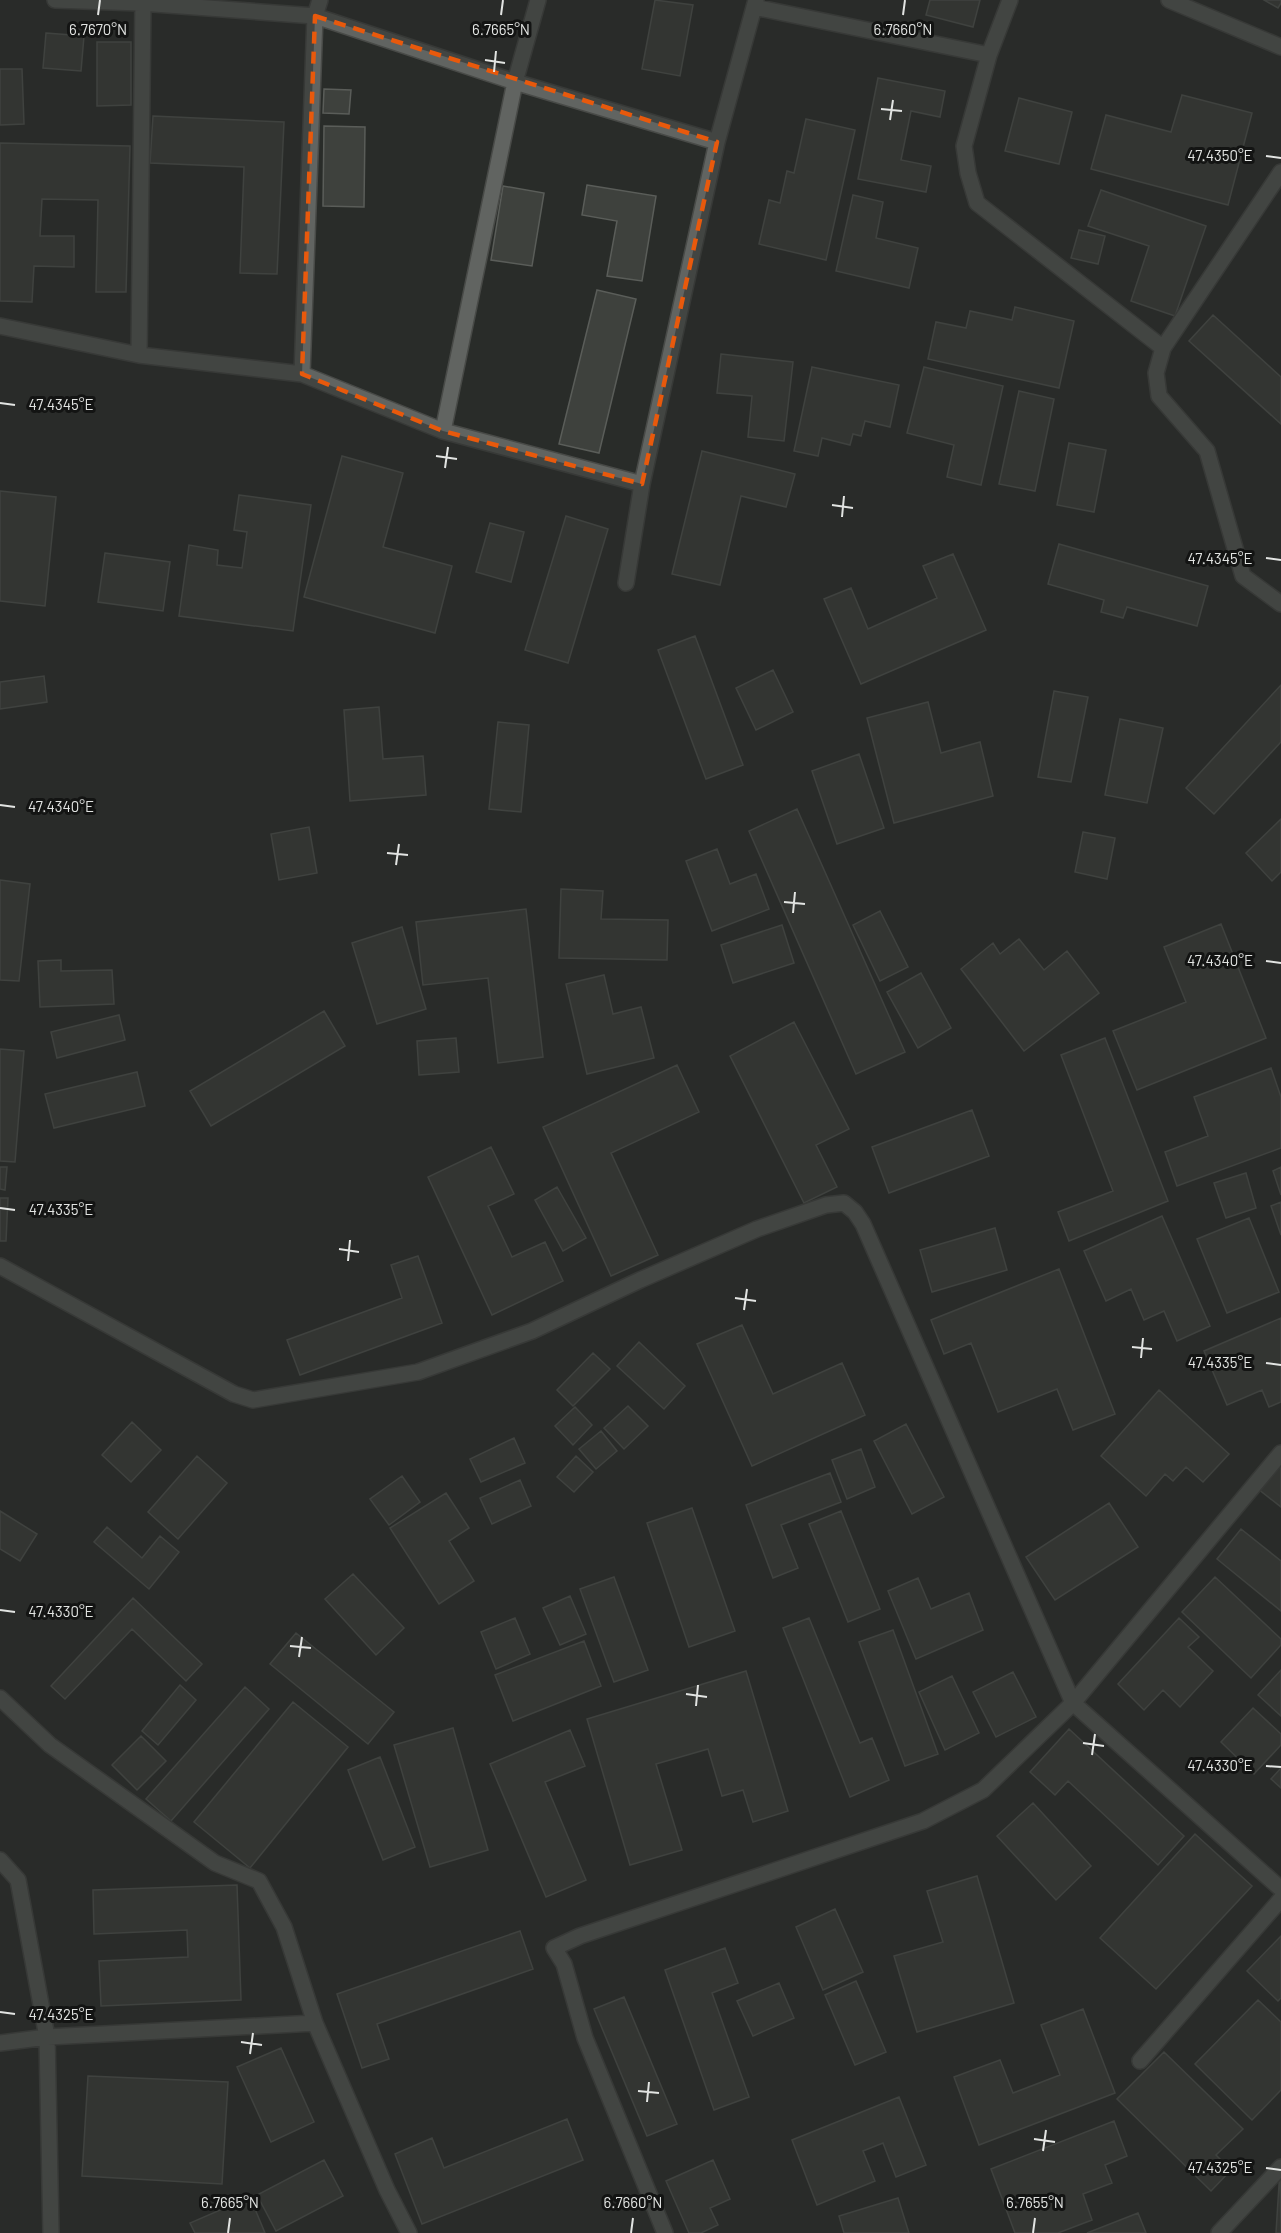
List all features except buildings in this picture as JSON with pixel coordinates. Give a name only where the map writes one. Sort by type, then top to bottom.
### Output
[{"type":"street","points":[[55,0],[142,2],[315,16],[515,82],[717,142]]},
{"type":"street","points":[[302,374],[315,16],[320,0]]},
{"type":"street","points":[[443,431],[515,82],[537,0]]},
{"type":"street","points":[[1010,0],[989,55],[964,146],[968,172],[977,203],[1163,348]]},
{"type":"street","points":[[1169,0],[1281,47]]},
{"type":"street","points":[[139,355],[142,2]]},
{"type":"street","points":[[626,583],[642,484],[717,142],[755,4],[989,55]]},
{"type":"street","points":[[1281,172],[1163,348],[1156,373],[1159,396],[1207,451],[1243,576],[1281,604]]},
{"type":"street","points":[[0,326],[139,355],[302,374],[443,431],[642,484]]},
{"type":"street","points":[[0,1266],[234,1394],[253,1400],[418,1372],[532,1331],[640,1280],[757,1229],[826,1204],[844,1203],[855,1212],[863,1224],[1073,1703],[1281,1889]]},
{"type":"street","points":[[665,2233],[585,2038],[564,1964],[554,1948],[580,1936],[923,1821],[983,1790],[1073,1703],[1281,1453]]},
{"type":"street","points":[[0,1698],[50,1745],[215,1863],[259,1881],[284,1927],[315,2023],[387,2190],[409,2233]]},
{"type":"street","points":[[0,1860],[18,1880],[47,2037],[51,2233]]},
{"type":"street","points":[[1140,2061],[1281,1899]]},
{"type":"street","points":[[0,2043],[47,2037],[315,2023]]},
{"type":"street","points":[[1219,2233],[1281,2166]]},
{"type":"highlighted area","points":[[315,16],[717,142],[642,484],[443,431],[302,374]]}]
